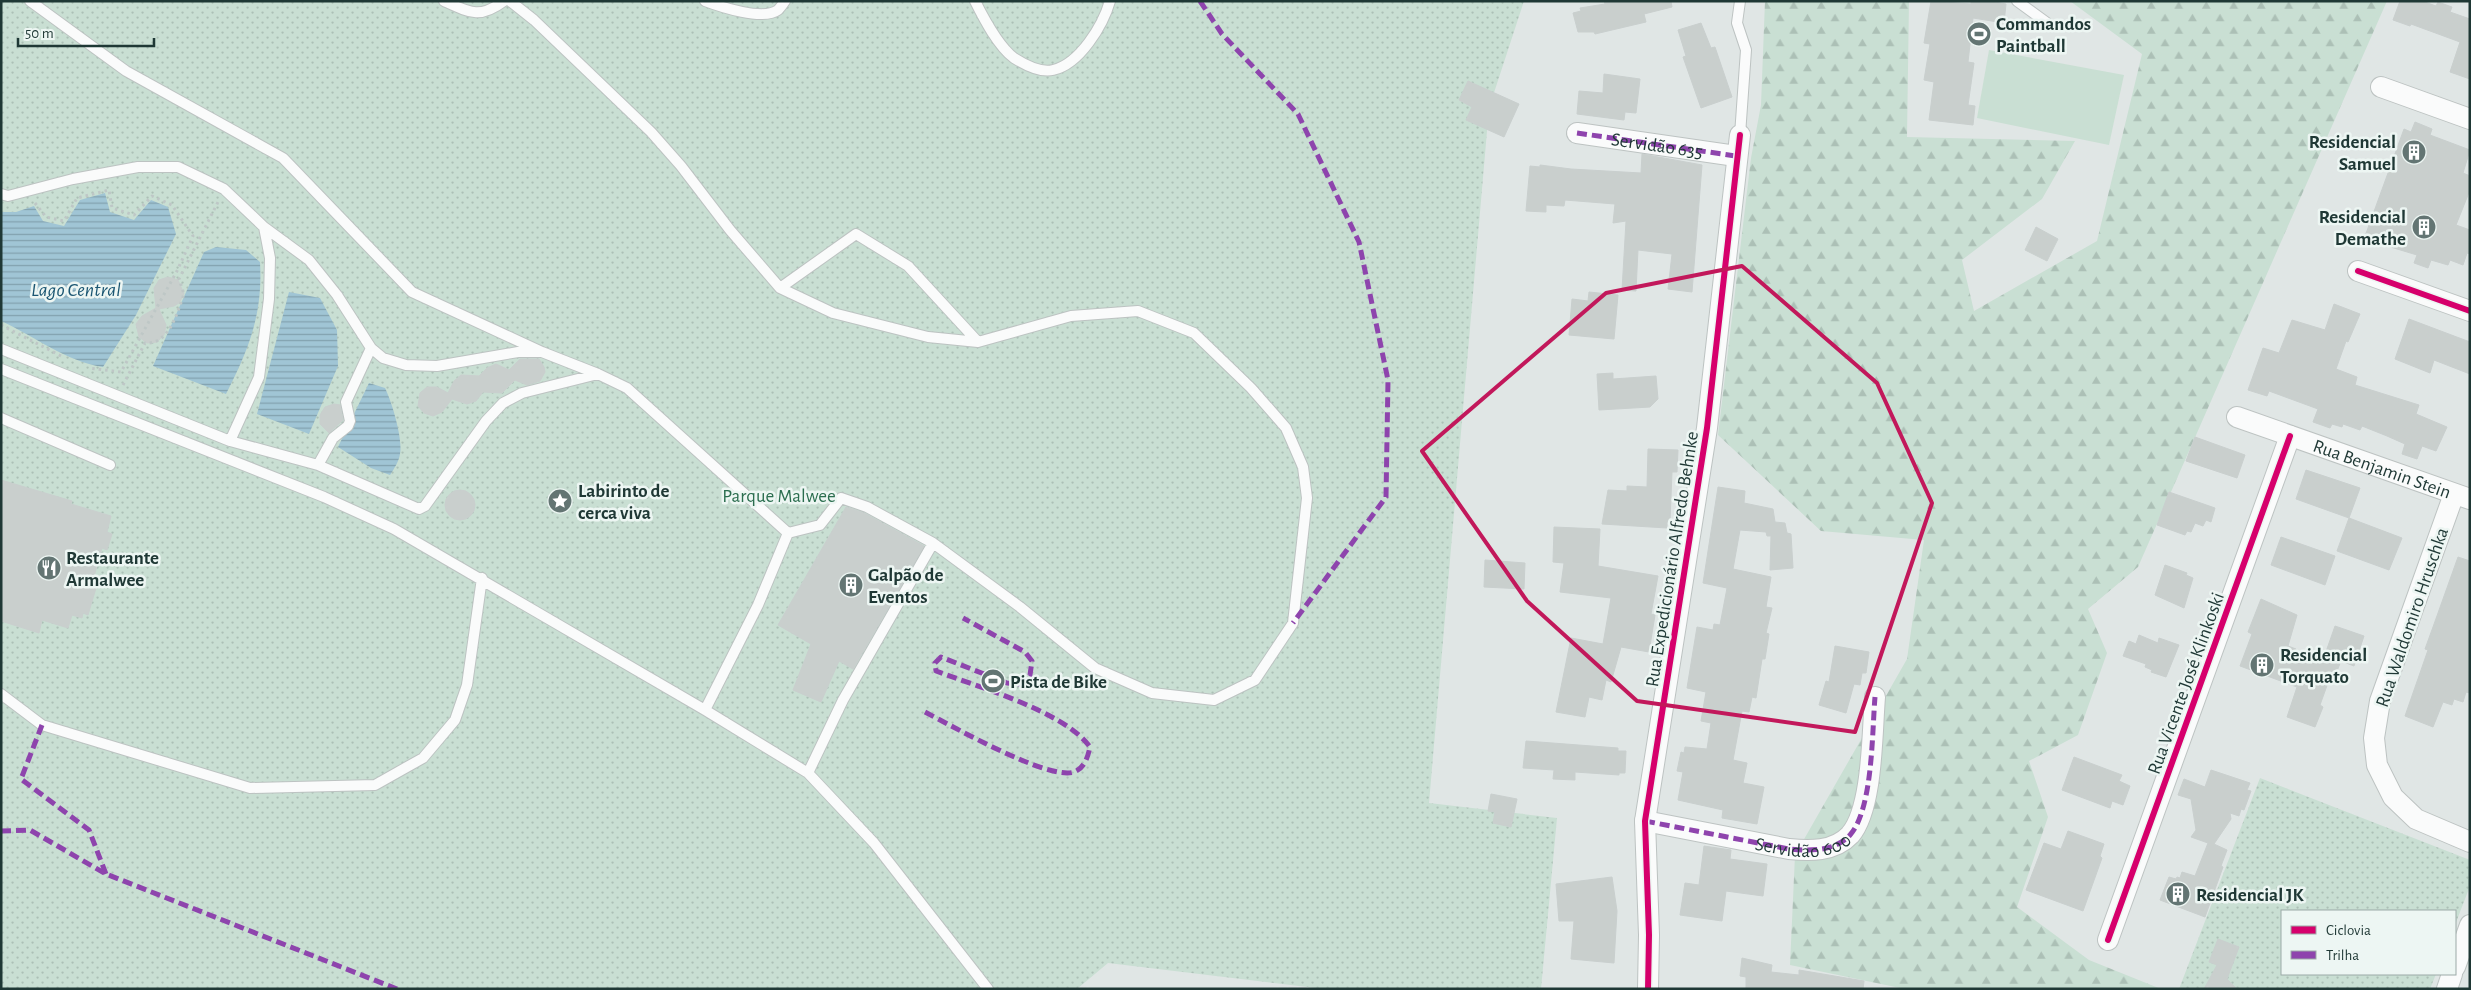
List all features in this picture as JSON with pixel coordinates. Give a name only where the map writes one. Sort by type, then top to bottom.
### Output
[{"type":"street","points":[[2381,87],[2470,119]]},
{"type":"street","name":"Servidão 635","points":[[1577,134],[1736,156]]},
{"type":"street","name":"Rua Expedicionário Alfredo Behnke","points":[[1648,989],[1649,935],[1645,821],[1707,428],[1736,156],[1740,135]]},
{"type":"street","points":[[2358,271],[2470,311]]},
{"type":"street","name":"Rua Benjamin Stein","points":[[2237,417],[2462,497]]},
{"type":"street","name":"Rua Vicente José Klinkoski","points":[[2108,940],[2290,436]]},
{"type":"street","name":"Rua Waldomiro Hruschka","points":[[2462,497],[2380,701],[2374,738],[2377,765],[2393,797],[2416,819],[2470,842]]},
{"type":"street","name":"Servidão 600","points":[[1645,821],[1789,849],[1812,852],[1833,846],[1850,835],[1862,812],[1869,780],[1875,697]]},
{"type":"street","points":[[2456,964],[2470,925]]},
{"type":"street","points":[[2447,989],[2452,975]]},
{"type":"lane","points":[[30,1],[126,71],[283,158],[412,292],[542,352],[598,374],[627,388],[788,533]]},
{"type":"lane","points":[[444,1],[474,12],[489,12],[504,1]]},
{"type":"lane","points":[[510,1],[534,20],[651,132],[681,166],[730,230],[780,288],[833,313],[928,337],[978,342],[1071,316],[1138,311],[1194,334],[1252,388],[1286,428],[1303,467],[1307,498],[1292,623],[1256,680],[1214,700],[1152,693],[1096,668],[1020,607],[933,544],[867,507],[841,498],[820,525],[788,533]]},
{"type":"lane","points":[[705,1],[720,7],[763,15],[777,10],[786,1]]},
{"type":"lane","points":[[975,1],[989,28],[1013,57],[1035,69],[1054,70],[1075,57],[1092,39],[1105,18],[1110,1]]},
{"type":"lane","points":[[1740,1],[1737,23],[1746,50],[1740,135]]},
{"type":"lane","points":[[2017,1],[2050,26]]},
{"type":"lane","points":[[1,194],[8,196],[73,179],[138,167],[178,167],[224,190],[264,227],[309,260],[338,295],[371,348],[383,358],[406,365],[437,366],[518,352],[542,352]]},
{"type":"lane","points":[[230,441],[259,377],[269,299],[270,258],[264,227]]},
{"type":"lane","points":[[780,288],[856,234],[908,266],[978,342]]},
{"type":"lane","points":[[318,465],[333,438],[348,426],[350,420],[346,402],[371,348]]},
{"type":"lane","points":[[1,349],[230,441],[318,465],[419,509],[425,506],[486,421],[503,404],[522,393],[598,374]]},
{"type":"lane","points":[[1,369],[324,497],[394,529],[482,578],[808,773],[874,843],[988,989]]},
{"type":"lane","points":[[1,418],[110,465]]},
{"type":"lane","points":[[705,710],[758,605],[788,533]]},
{"type":"lane","points":[[808,773],[842,700],[933,544]]},
{"type":"lane","points":[[1,694],[42,725],[250,788],[375,785],[423,758],[455,720],[467,685],[482,578]]},
{"type":"path","points":[[28,205],[36,203],[46,217],[64,221],[77,198],[109,190],[112,208],[134,215],[152,196],[172,205],[193,236],[177,271],[121,372],[83,367]]},
{"type":"path","points":[[118,395],[145,343],[156,343],[165,336],[184,294],[179,279],[224,190]]},
{"type":"path","points":[[1,325],[66,359]]},
{"type":"highlighted area","points":[[1742,266],[1877,383],[1932,503],[1855,732],[1637,701],[1527,601],[1422,451],[1606,293]]},
{"type":"green space","name":"Parque Malwee","points":[[1,1],[1524,1],[1489,108],[1429,803],[1557,818],[1541,989],[1324,989],[1108,963],[1077,989],[1,989]]},
{"type":"green space","points":[[1765,1],[1909,1],[1907,137],[2075,141],[2042,199],[1962,260],[1974,311],[2097,241],[2142,54],[2070,1],[2387,1],[2138,567],[2088,609],[2107,653],[2078,735],[2029,761],[2048,817],[2017,907],[2089,960],[2161,989],[1905,989],[1790,965],[1795,855],[1907,659],[1924,540],[1821,531],[1718,435],[1751,158],[1761,105]]},
{"type":"green space","points":[[1989,50],[2124,75],[2109,145],[1977,118]]},
{"type":"green space","points":[[2260,778],[2470,860],[2470,886],[2456,922],[2456,910],[2281,910],[2281,975],[2436,975],[2430,989],[2179,989]]},
{"type":"water","name":"Lago Central","points":[[105,193],[110,212],[134,220],[151,200],[168,207],[176,234],[136,315],[103,367],[76,360],[1,321],[1,212],[16,212],[34,206],[43,221],[64,226],[80,200]]},
{"type":"water","points":[[216,247],[246,250],[260,262],[259,298],[253,331],[226,394],[153,366],[204,252]]},
{"type":"water","points":[[289,292],[320,298],[337,330],[338,366],[309,434],[257,414]]},
{"type":"water","points":[[369,383],[385,388],[396,421],[401,447],[397,462],[390,475],[371,468],[338,447]]},
{"type":"building","points":[[1604,1],[1671,1],[1672,7],[1644,14],[1646,22],[1595,34],[1594,32],[1578,32],[1573,13],[1581,11],[1580,8],[1605,4]]},
{"type":"building","points":[[1931,1],[1971,4],[1971,1],[1989,1],[2006,4],[2004,23],[1973,18],[1968,62],[1974,63],[1968,105],[1975,106],[1973,125],[1929,120],[1934,82],[1924,80],[1930,44],[1924,43]]},
{"type":"building","points":[[2400,1],[2422,1],[2436,6],[2438,2],[2452,7],[2450,12],[2470,19],[2470,79],[2450,72],[2460,42],[2411,24],[2410,26],[2393,20]]},
{"type":"building","points":[[1701,23],[1711,48],[1715,47],[1732,97],[1701,108],[1683,57],[1686,56],[1678,30]]},
{"type":"building","points":[[1604,74],[1640,79],[1636,113],[1625,112],[1624,120],[1577,114],[1579,91],[1603,93]]},
{"type":"building","points":[[1468,81],[1519,104],[1504,137],[1466,120],[1472,107],[1459,100]]},
{"type":"building","points":[[2415,122],[2432,129],[2430,135],[2470,150],[2463,173],[2470,176],[2470,190],[2456,225],[2470,230],[2470,254],[2467,253],[2463,265],[2450,260],[2448,265],[2431,260],[2428,268],[2414,263],[2417,255],[2364,239],[2404,129],[2411,132]]},
{"type":"building","points":[[1642,154],[1702,165],[1692,292],[1668,289],[1672,254],[1638,250],[1636,291],[1622,290],[1626,221],[1613,223],[1615,204],[1565,200],[1564,206],[1546,205],[1546,212],[1526,211],[1530,166],[1540,167],[1540,165],[1571,169],[1641,173]]},
{"type":"building","points":[[2036,227],[2058,239],[2047,261],[2025,250]]},
{"type":"building","points":[[168,277],[178,280],[184,294],[179,303],[174,306],[159,309],[166,325],[164,335],[157,342],[147,343],[139,337],[136,324],[142,316],[156,308],[154,288],[159,280]]},
{"type":"building","points":[[1589,292],[1618,295],[1614,339],[1569,335],[1572,299],[1588,301]]},
{"type":"building","points":[[2334,304],[2360,314],[2348,342],[2346,341],[2336,369],[2357,377],[2355,385],[2419,405],[2416,414],[2447,427],[2436,451],[2422,446],[2417,459],[2402,454],[2405,444],[2387,436],[2362,426],[2360,430],[2343,424],[2342,427],[2332,424],[2330,428],[2313,422],[2318,409],[2269,391],[2267,396],[2248,390],[2263,348],[2279,353],[2292,320],[2325,330]]},
{"type":"building","points":[[2409,319],[2470,342],[2470,374],[2434,360],[2430,373],[2395,359]]},
{"type":"building","points":[[520,359],[539,359],[545,372],[540,381],[527,385],[515,380],[502,393],[483,392],[476,401],[467,404],[452,399],[442,412],[433,416],[424,413],[418,406],[420,393],[427,387],[437,387],[448,393],[454,381],[461,375],[479,376],[487,368],[496,364],[509,370]]},
{"type":"building","points":[[1613,373],[1613,379],[1656,376],[1658,399],[1650,407],[1599,410],[1597,374]]},
{"type":"building","points":[[334,404],[340,405],[343,420],[329,433],[320,424],[320,415],[325,407]]},
{"type":"building","points":[[2195,437],[2245,455],[2237,478],[2186,461]]},
{"type":"building","points":[[1648,449],[1678,450],[1677,472],[1672,472],[1670,522],[1667,522],[1667,528],[1602,524],[1608,490],[1627,491],[1627,486],[1647,487]]},
{"type":"building","points":[[2306,470],[2360,488],[2349,518],[2296,499]]},
{"type":"building","name":"Restaurante Armalwee","points":[[1,480],[72,501],[71,504],[111,516],[107,532],[112,534],[107,550],[102,548],[91,587],[96,588],[88,615],[83,613],[82,618],[72,615],[68,628],[42,620],[39,633],[1,621]]},
{"type":"building","points":[[1718,487],[1745,491],[1744,503],[1773,509],[1775,522],[1785,523],[1787,533],[1791,534],[1793,568],[1770,570],[1771,536],[1767,536],[1766,532],[1740,530],[1733,569],[1771,577],[1766,607],[1772,608],[1766,633],[1769,634],[1765,659],[1762,659],[1756,698],[1752,697],[1749,712],[1742,711],[1733,760],[1747,763],[1743,783],[1764,787],[1757,824],[1722,818],[1723,810],[1678,800],[1683,772],[1677,771],[1681,752],[1684,753],[1685,747],[1707,749],[1711,723],[1701,721],[1706,692],[1687,688],[1697,627],[1713,630],[1714,624],[1720,625],[1727,588],[1703,583]]},
{"type":"building","points":[[460,490],[471,494],[475,505],[471,516],[460,520],[449,516],[445,505],[449,494]]},
{"type":"building","points":[[2169,492],[2215,508],[2211,522],[2206,520],[2203,526],[2195,523],[2191,532],[2187,531],[2185,535],[2157,525]]},
{"type":"building","name":"Galpão de Eventos","points":[[846,507],[864,513],[924,546],[853,669],[839,661],[821,702],[793,690],[811,644],[778,625]]},
{"type":"building","points":[[2349,518],[2402,538],[2389,570],[2337,551]]},
{"type":"building","points":[[1554,527],[1600,529],[1598,566],[1658,576],[1651,614],[1655,615],[1649,652],[1621,647],[1611,682],[1606,680],[1602,700],[1589,697],[1585,717],[1556,712],[1571,638],[1603,644],[1611,598],[1560,592],[1564,563],[1553,562]]},
{"type":"building","points":[[2281,537],[2335,556],[2325,585],[2271,565]]},
{"type":"building","points":[[2458,557],[2470,561],[2470,693],[2466,692],[2463,702],[2454,699],[2452,705],[2443,702],[2433,727],[2405,716],[2428,650],[2425,649]]},
{"type":"building","points":[[1485,560],[1525,563],[1524,589],[1484,587]]},
{"type":"building","points":[[2165,565],[2187,573],[2186,575],[2193,578],[2184,608],[2155,595]]},
{"type":"building","points":[[2261,599],[2297,615],[2288,646],[2296,649],[2294,654],[2322,663],[2335,626],[2364,636],[2354,666],[2341,661],[2333,681],[2329,680],[2320,705],[2323,707],[2315,727],[2287,717],[2297,687],[2240,666],[2252,634],[2248,632]]},
{"type":"building","points":[[2139,635],[2158,643],[2159,638],[2179,645],[2166,677],[2151,672],[2152,670],[2145,667],[2146,664],[2123,656],[2129,641],[2136,644]]},
{"type":"building","points":[[1835,646],[1869,652],[1866,673],[1862,673],[1860,685],[1854,684],[1846,713],[1819,705],[1826,681],[1829,682]]},
{"type":"building","points":[[1526,741],[1618,748],[1618,751],[1626,751],[1625,773],[1619,773],[1619,775],[1575,772],[1575,780],[1553,779],[1554,770],[1523,768]]},
{"type":"building","points":[[2074,757],[2122,775],[2119,781],[2130,786],[2123,805],[2112,801],[2110,808],[2062,790]]},
{"type":"building","points":[[2211,770],[2250,783],[2247,790],[2251,791],[2244,810],[2241,809],[2239,816],[2230,813],[2231,819],[2214,844],[2227,850],[2221,866],[2223,867],[2205,917],[2160,900],[2169,877],[2180,878],[2182,872],[2195,876],[2208,843],[2191,837],[2196,830],[2191,799],[2178,795],[2184,779],[2205,787]]},
{"type":"building","points":[[1491,794],[1517,799],[1511,827],[1493,823],[1495,812],[1488,811]]},
{"type":"building","points":[[2068,831],[2104,844],[2100,856],[2102,858],[2083,911],[2026,890],[2044,843],[2061,849]]},
{"type":"building","points":[[1704,846],[1731,850],[1730,859],[1767,864],[1763,896],[1726,891],[1722,921],[1680,915],[1685,883],[1699,885]]},
{"type":"building","points":[[1612,877],[1617,911],[1614,963],[1571,959],[1574,921],[1559,921],[1556,884]]},
{"type":"building","points":[[2218,939],[2239,947],[2227,979],[2237,989],[2204,989],[2217,965],[2209,962]]},
{"type":"building","points":[[1742,958],[1772,965],[1771,972],[1799,975],[1799,970],[1864,981],[1863,989],[1746,989],[1746,977],[1740,976]]},
{"type":"marked path","points":[[1200,1],[1222,34],[1298,114],[1359,242],[1388,380],[1386,497],[1293,623]]},
{"type":"marked path","points":[[1577,133],[1736,156]]},
{"type":"marked path","points":[[925,712],[1000,751],[1044,768],[1062,773],[1074,772],[1081,768],[1087,758],[1090,747],[1078,734],[1061,722],[1019,702],[936,671],[935,663],[941,657],[1007,683],[1021,684],[1030,675],[1032,661],[1025,652],[963,618]]},
{"type":"marked path","points":[[1645,821],[1789,849],[1813,850],[1837,845],[1850,835],[1858,823],[1863,807],[1870,769],[1875,697]]},
{"type":"marked path","points":[[42,725],[21,779],[89,830],[106,874]]},
{"type":"marked path","points":[[1,831],[30,830],[106,874],[397,989]]},
{"type":"cycle path","points":[[1648,989],[1649,935],[1645,821],[1707,428],[1740,135]]},
{"type":"cycle path","points":[[2358,271],[2470,311]]},
{"type":"cycle path","points":[[2108,940],[2290,436]]},
{"type":"place","name":"Commandos Paintball","points":[[1979,34]]},
{"type":"place","name":"Residencial Samuel","points":[[2414,152]]},
{"type":"place","name":"Residencial Demathe","points":[[2424,227]]},
{"type":"place","name":"Labirinto de cerca viva","points":[[560,501]]},
{"type":"place","name":"Restaurante Armalwee","points":[[49,568]]},
{"type":"place","name":"Galpão de Eventos","points":[[851,585]]},
{"type":"place","name":"Residencial Torquato","points":[[2262,665]]},
{"type":"place","name":"Pista de Bike","points":[[993,681]]},
{"type":"place","name":"Residencial JK","points":[[2178,894]]}]
